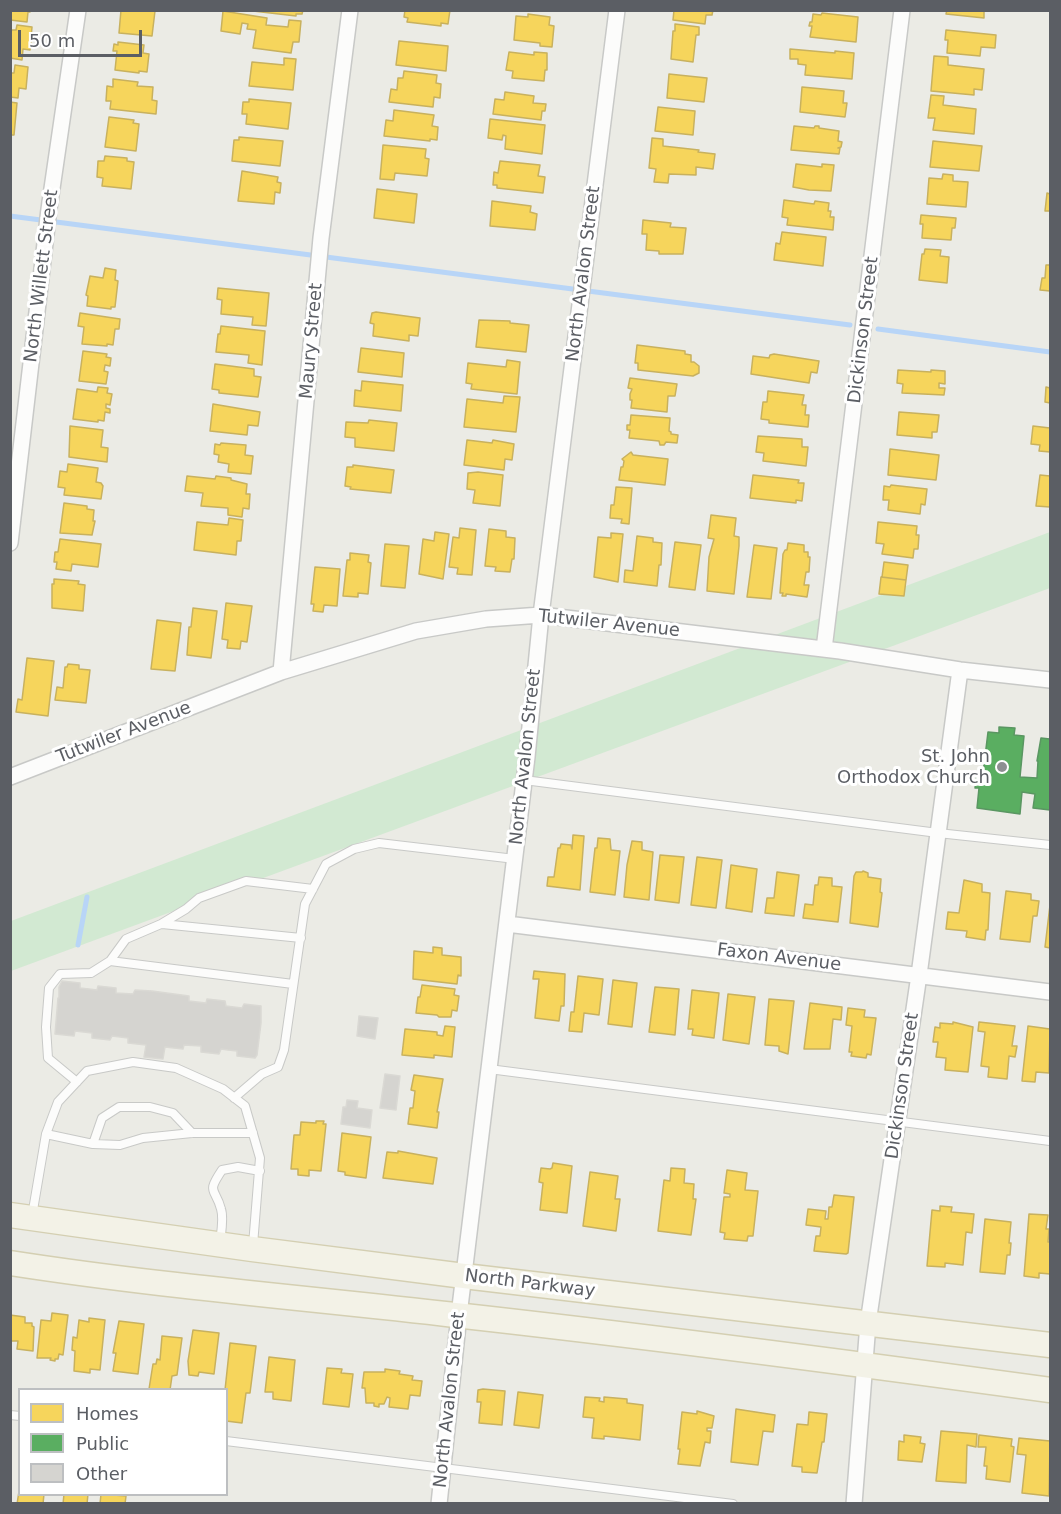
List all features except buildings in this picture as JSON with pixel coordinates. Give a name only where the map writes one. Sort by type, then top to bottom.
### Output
[{"type":"main road","name":"North Parkway","points":[[21,1216],[220,1245],[464,1276],[1050,1345]]},
{"type":"main road","points":[[10,1263],[91,1275],[459,1315],[1050,1390]]},
{"type":"street","name":"North Willett Street","points":[[10,543],[47,231],[78,10]]},
{"type":"street","name":"Maury Street","points":[[281,672],[321,238],[350,10]]},
{"type":"street","name":"North Avalon Street","points":[[440,1503],[459,1315],[515,858],[541,615],[617,10]]},
{"type":"street","name":"Dickinson Street","points":[[824,649],[902,10]]},
{"type":"street","name":"Tutwiler Avenue","points":[[10,777],[281,672],[417,631],[486,619],[541,615],[824,649],[960,670],[1050,680]]},
{"type":"street","name":"Dickinson Street","points":[[854,1503],[868,1323],[919,975],[960,670]]},
{"type":"street","name":"Faxon Avenue","points":[[507,924],[1050,992]]},
{"type":"lane","points":[[524,780],[938,833],[1050,845]]},
{"type":"lane","points":[[234,1098],[262,1074],[278,1066],[284,1050],[305,904],[326,864],[354,849],[379,843],[515,858]]},
{"type":"lane","points":[[77,1082],[48,1058],[46,1027],[50,987],[60,974],[91,973],[110,961],[126,939],[161,924],[199,898],[246,881],[313,889]]},
{"type":"lane","points":[[161,924],[301,938]]},
{"type":"lane","points":[[110,961],[293,984]]},
{"type":"lane","points":[[21,1216],[58,1102],[87,1071],[133,1062],[176,1068],[223,1089],[245,1106],[260,1158],[252,1249]]},
{"type":"lane","points":[[489,1069],[1050,1141]]},
{"type":"lane","points":[[93,1144],[102,1118],[119,1107],[150,1107],[173,1113],[192,1133]]},
{"type":"lane","points":[[46,1134],[93,1144],[120,1145],[143,1138],[192,1133],[253,1133]]},
{"type":"lane","points":[[220,1245],[222,1210],[213,1194],[213,1184],[222,1170],[238,1167],[260,1171]]},
{"type":"lane","points":[[228,1441],[733,1503]]},
{"type":"green space","points":[[1050,532],[1050,588],[11,971],[11,921]]},
{"type":"waterway","points":[[10,216],[850,325]]},
{"type":"waterway","points":[[878,329],[1050,352]]},
{"type":"waterway","points":[[78,945],[87,897]]},
{"type":"place","name":"St. John Orthodox Church","points":[[1002,767]]}]
